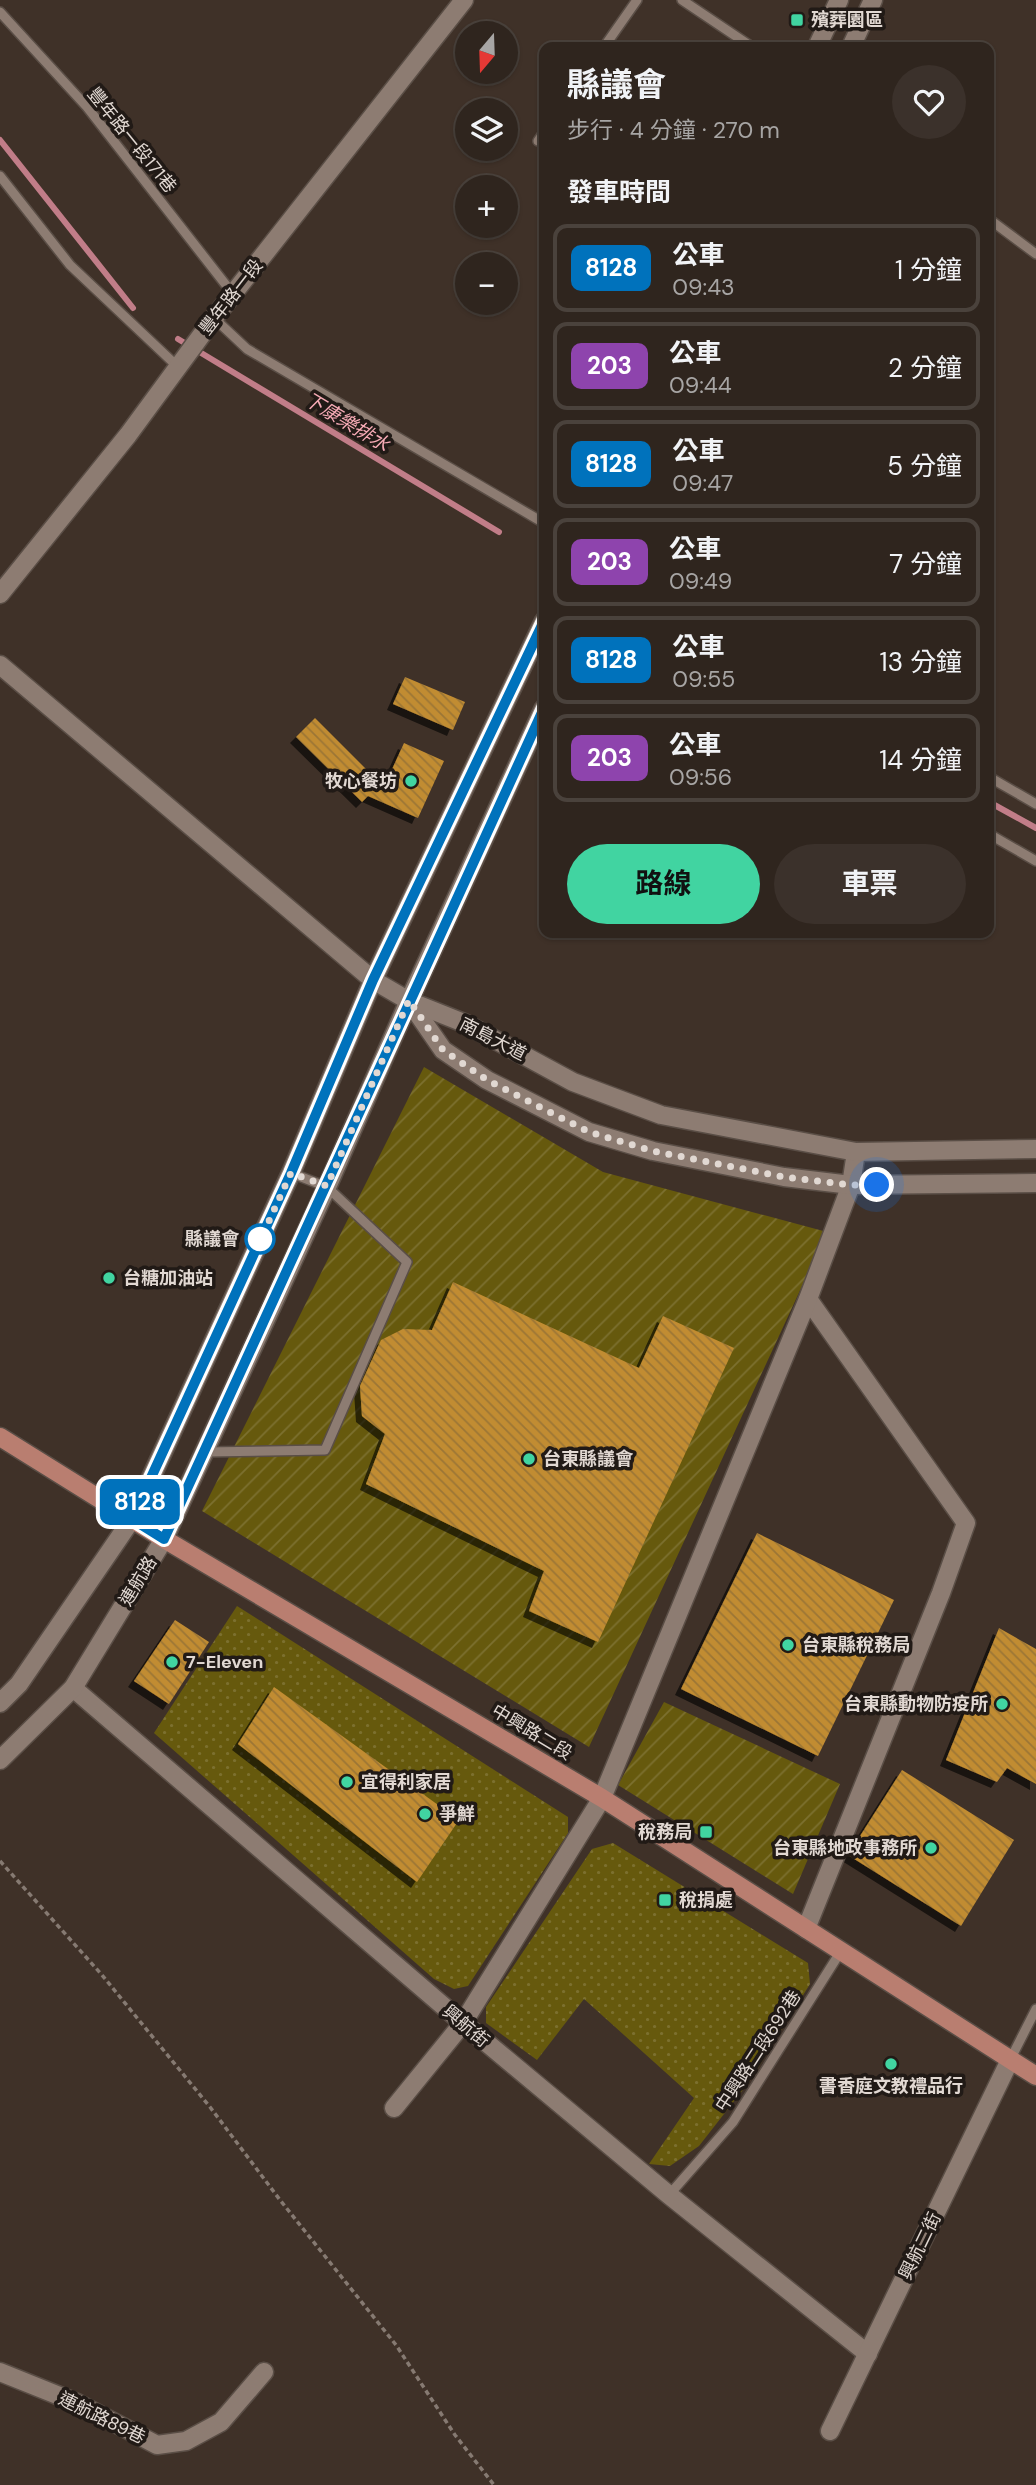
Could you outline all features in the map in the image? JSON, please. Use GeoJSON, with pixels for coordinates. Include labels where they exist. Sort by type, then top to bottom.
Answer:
{"type":"FeatureCollection","features":[{"type":"Feature","properties":{"kind":"main road","name":"中興路二段"},"geometry":{"type":"LineString","coordinates":[[0,1437],[164,1539],[602,1798],[1036,2076]]}},
{"type":"Feature","properties":{"kind":"street","name":"豐年路一段"},"geometry":{"type":"LineString","coordinates":[[0,594],[128,435],[214,317],[464,0]]}},
{"type":"Feature","properties":{"kind":"street"},"geometry":{"type":"LineString","coordinates":[[819,42],[839,0]]}},
{"type":"Feature","properties":{"kind":"street"},"geometry":{"type":"LineString","coordinates":[[853,42],[873,0]]}},
{"type":"Feature","properties":{"kind":"street"},"geometry":{"type":"LineString","coordinates":[[0,1703],[19,1684],[132,1519],[291,1173],[373,980],[539,631]]}},
{"type":"Feature","properties":{"kind":"street"},"geometry":{"type":"LineString","coordinates":[[0,665],[373,980],[409,1000]]}},
{"type":"Feature","properties":{"kind":"street","name":"連航路"},"geometry":{"type":"LineString","coordinates":[[0,1760],[73,1688],[164,1539],[539,719]]}},
{"type":"Feature","properties":{"kind":"street","name":"南島大道"},"geometry":{"type":"LineString","coordinates":[[409,1000],[464,1023],[573,1082],[661,1115],[754,1135],[856,1152],[1036,1149]]}},
{"type":"Feature","properties":{"kind":"street","name":"南島大道"},"geometry":{"type":"LineString","coordinates":[[409,1000],[443,1050],[487,1080],[589,1132],[653,1151],[784,1177],[851,1185],[1036,1183]]}},
{"type":"Feature","properties":{"kind":"street"},"geometry":{"type":"LineString","coordinates":[[394,2108],[463,2023],[602,1798],[808,1299],[851,1185],[856,1152]]}},
{"type":"Feature","properties":{"kind":"street"},"geometry":{"type":"LineString","coordinates":[[806,1929],[941,1593],[966,1523],[808,1299]]}},
{"type":"Feature","properties":{"kind":"street","name":"興航街"},"geometry":{"type":"LineString","coordinates":[[73,1688],[463,2023],[669,2195],[868,2354]]}},
{"type":"Feature","properties":{"kind":"street","name":"興航二街"},"geometry":{"type":"LineString","coordinates":[[830,2431],[1010,2060]]}},
{"type":"Feature","properties":{"kind":"street","name":"連航路89巷"},"geometry":{"type":"LineString","coordinates":[[0,2372],[77,2403],[157,2445],[186,2441],[221,2423],[264,2372]]}},
{"type":"Feature","properties":{"kind":"lane"},"geometry":{"type":"LineString","coordinates":[[608,42],[637,0]]}},
{"type":"Feature","properties":{"kind":"lane"},"geometry":{"type":"LineString","coordinates":[[682,0],[745,42]]}},
{"type":"Feature","properties":{"kind":"lane","name":"豐年路一段171巷"},"geometry":{"type":"LineString","coordinates":[[0,12],[87,107],[233,294]]}},
{"type":"Feature","properties":{"kind":"lane"},"geometry":{"type":"LineString","coordinates":[[0,176],[70,265],[178,367]]}},
{"type":"Feature","properties":{"kind":"lane"},"geometry":{"type":"LineString","coordinates":[[994,223],[1036,254]]}},
{"type":"Feature","properties":{"kind":"lane"},"geometry":{"type":"LineString","coordinates":[[214,317],[247,349],[539,520]]}},
{"type":"Feature","properties":{"kind":"lane"},"geometry":{"type":"LineString","coordinates":[[994,780],[1036,804]]}},
{"type":"Feature","properties":{"kind":"lane"},"geometry":{"type":"LineString","coordinates":[[994,837],[1036,861]]}},
{"type":"Feature","properties":{"kind":"lane"},"geometry":{"type":"LineString","coordinates":[[204,1452],[325,1450],[407,1262],[327,1186],[291,1173]]}},
{"type":"Feature","properties":{"kind":"lane","name":"中興路二段692巷"},"geometry":{"type":"LineString","coordinates":[[669,2195],[733,2122],[841,1951]]}},
{"type":"Feature","properties":{"kind":"lane"},"geometry":{"type":"LineString","coordinates":[[1010,2060],[1036,2009]]}},
{"type":"Feature","properties":{"kind":"path"},"geometry":{"type":"LineString","coordinates":[[0,1861],[102,1975],[211,2107],[280,2200],[396,2345],[455,2435],[494,2485]]}},
{"type":"Feature","properties":{"kind":"shaded area"},"geometry":{"type":"Polygon","coordinates":[[[424,1067],[603,1172],[827,1232],[589,1747],[202,1511],[424,1067]]]}},
{"type":"Feature","properties":{"kind":"shaded area"},"geometry":{"type":"Polygon","coordinates":[[[237,1606],[568,1817],[568,1833],[468,1986],[454,1989],[434,1979],[154,1733],[237,1606]]]}},
{"type":"Feature","properties":{"kind":"shaded area"},"geometry":{"type":"Polygon","coordinates":[[[664,1702],[840,1784],[793,1894],[618,1785],[664,1702]]]}},
{"type":"Feature","properties":{"kind":"shaded area"},"geometry":{"type":"Polygon","coordinates":[[[613,1843],[808,1963],[810,1984],[749,2082],[699,2146],[670,2166],[649,2164],[694,2098],[584,1999],[537,2060],[486,2023],[486,2007],[592,1849],[613,1843]]]}},
{"type":"Feature","properties":{"kind":"building"},"geometry":{"type":"Polygon","coordinates":[[[405,677],[465,702],[453,730],[393,704],[405,677]]]}},
{"type":"Feature","properties":{"kind":"building"},"geometry":{"type":"Polygon","coordinates":[[[315,718],[384,787],[404,743],[444,761],[418,818],[368,796],[362,802],[296,737],[315,718]]]}},
{"type":"Feature","properties":{"kind":"building","name":"台東縣議會"},"geometry":{"type":"Polygon","coordinates":[[[453,1282],[639,1368],[663,1316],[734,1348],[598,1642],[529,1611],[544,1571],[366,1484],[385,1434],[362,1416],[360,1386],[381,1340],[403,1329],[432,1330],[453,1282]]]}},
{"type":"Feature","properties":{"kind":"building","name":"台東縣稅務局"},"geometry":{"type":"Polygon","coordinates":[[[757,1533],[894,1600],[818,1756],[681,1689],[757,1533]]]}},
{"type":"Feature","properties":{"kind":"building","name":"7-Eleven"},"geometry":{"type":"Polygon","coordinates":[[[175,1620],[209,1642],[169,1704],[134,1681],[175,1620]]]}},
{"type":"Feature","properties":{"kind":"building","name":"台東縣動物防疫所"},"geometry":{"type":"Polygon","coordinates":[[[999,1628],[1036,1649],[1036,1784],[1007,1768],[997,1782],[946,1760],[999,1628]]]}},
{"type":"Feature","properties":{"kind":"building","name":"宜得利家居"},"geometry":{"type":"Polygon","coordinates":[[[274,1687],[459,1820],[417,1882],[238,1744],[274,1687]]]}},
{"type":"Feature","properties":{"kind":"building","name":"台東縣地政事務所"},"geometry":{"type":"Polygon","coordinates":[[[902,1770],[1014,1840],[961,1926],[848,1855],[902,1770]]]}},
{"type":"Feature","properties":{"kind":"waterway","name":"下康樂排水"},"geometry":{"type":"LineString","coordinates":[[0,140],[133,308]]}},
{"type":"Feature","properties":{"kind":"waterway","name":"下康樂排水"},"geometry":{"type":"LineString","coordinates":[[178,339],[499,532]]}},
{"type":"Feature","properties":{"kind":"waterway","name":"下康樂排水"},"geometry":{"type":"LineString","coordinates":[[994,805],[1036,828]]}},
{"type":"Feature","properties":{"kind":"bus line","name":"8128"},"geometry":{"type":"LineString","coordinates":[[539,631],[373,980],[291,1173],[132,1519],[164,1539],[539,719]]}},
{"type":"Feature","properties":{"kind":"place","name":"殯葬園區"},"geometry":{"type":"Point","coordinates":[797,20]}},
{"type":"Feature","properties":{"kind":"place","name":"牧心餐坊"},"geometry":{"type":"Point","coordinates":[411,781]}},
{"type":"Feature","properties":{"kind":"place","name":"縣議會"},"geometry":{"type":"Point","coordinates":[260,1239]}},
{"type":"Feature","properties":{"kind":"place","name":"台糖加油站"},"geometry":{"type":"Point","coordinates":[109,1278]}},
{"type":"Feature","properties":{"kind":"place","name":"台東縣議會"},"geometry":{"type":"Point","coordinates":[529,1459]}},
{"type":"Feature","properties":{"kind":"place","name":"台東縣稅務局"},"geometry":{"type":"Point","coordinates":[788,1645]}},
{"type":"Feature","properties":{"kind":"place","name":"7-Eleven"},"geometry":{"type":"Point","coordinates":[172,1662]}},
{"type":"Feature","properties":{"kind":"place","name":"台東縣動物防疫所"},"geometry":{"type":"Point","coordinates":[1002,1704]}},
{"type":"Feature","properties":{"kind":"place","name":"宜得利家居"},"geometry":{"type":"Point","coordinates":[347,1782]}},
{"type":"Feature","properties":{"kind":"place","name":"爭鮮"},"geometry":{"type":"Point","coordinates":[425,1814]}},
{"type":"Feature","properties":{"kind":"place","name":"稅務局"},"geometry":{"type":"Point","coordinates":[706,1832]}},
{"type":"Feature","properties":{"kind":"place","name":"台東縣地政事務所"},"geometry":{"type":"Point","coordinates":[931,1848]}},
{"type":"Feature","properties":{"kind":"place","name":"稅捐處"},"geometry":{"type":"Point","coordinates":[665,1900]}},
{"type":"Feature","properties":{"kind":"place","name":"書香庭文教禮品行"},"geometry":{"type":"Point","coordinates":[891,2064]}},
{"type":"Feature","properties":{"kind":"route"},"geometry":{"type":"LineString","coordinates":[[260,1239],[257,1247],[291,1173],[327,1186],[409,1000],[443,1050],[487,1080],[589,1132],[653,1151],[784,1177],[851,1185],[877,1185]]}}]}
